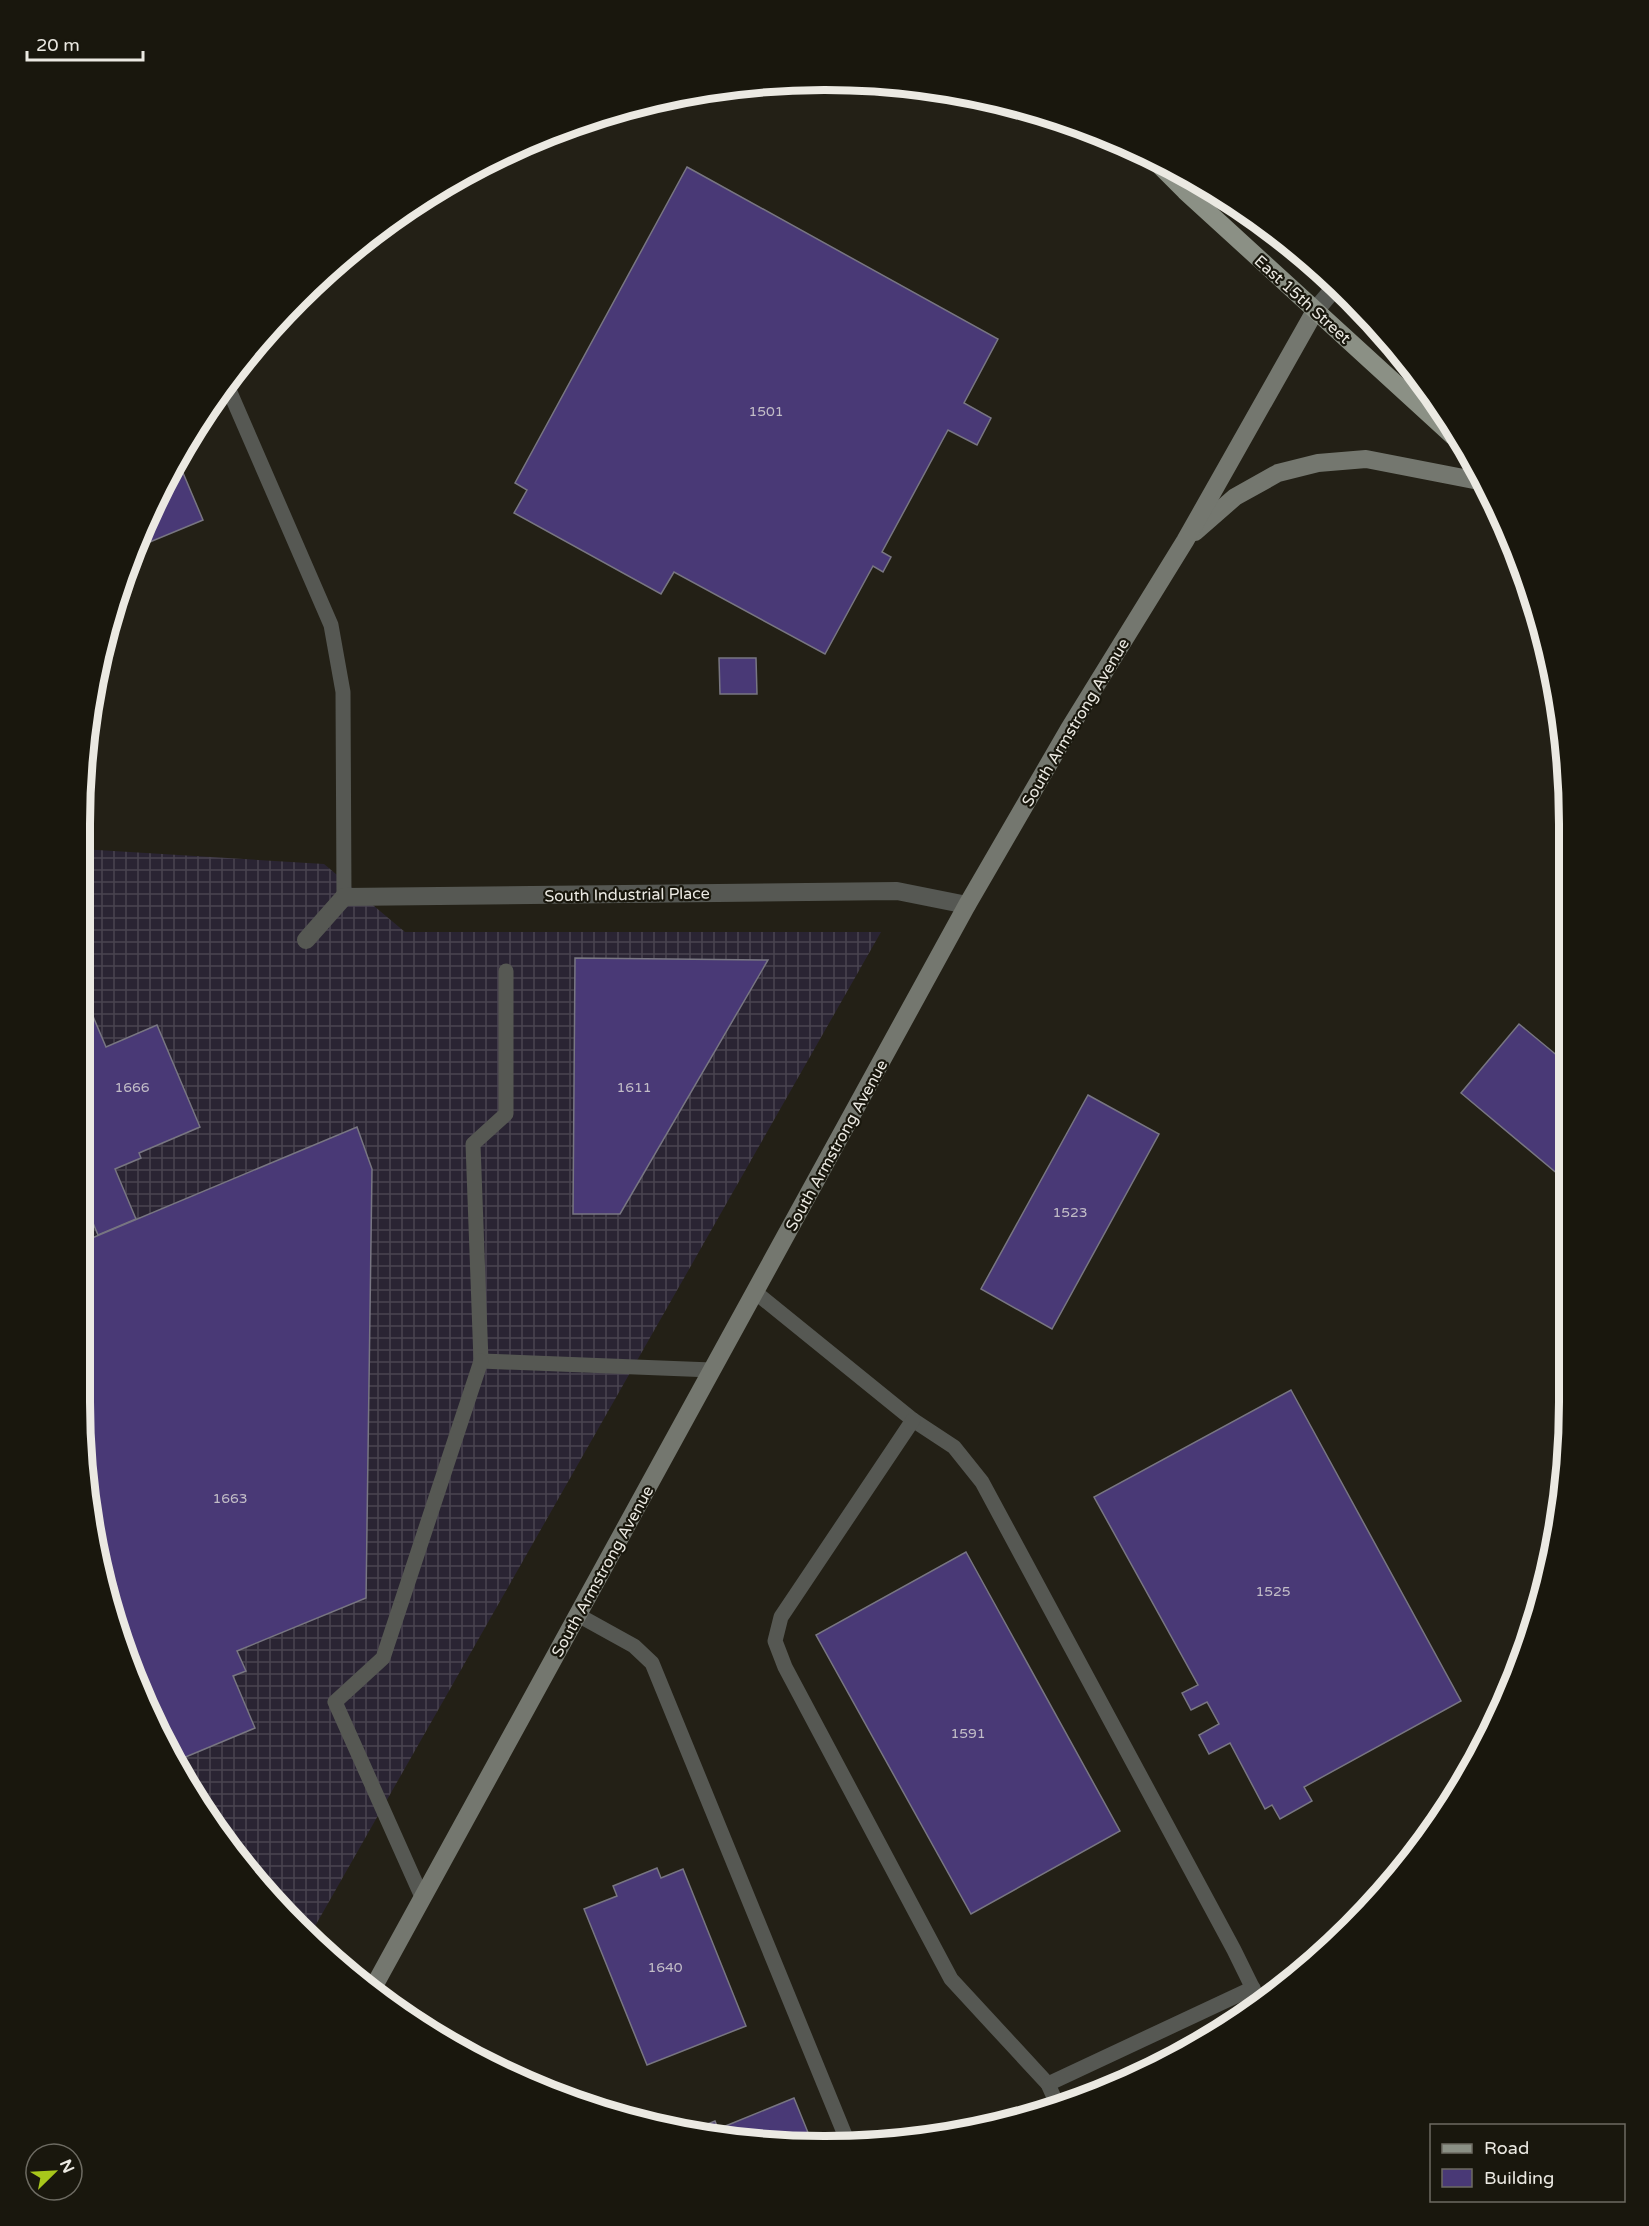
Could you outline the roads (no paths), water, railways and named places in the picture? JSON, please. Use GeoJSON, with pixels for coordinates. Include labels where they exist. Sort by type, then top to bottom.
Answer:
{"type":"FeatureCollection","features":[{"type":"Feature","properties":{"kind":"main road","name":"East 15th Street"},"geometry":{"type":"LineString","coordinates":[[1195,190],[1315,311],[1441,425]]}},
{"type":"Feature","properties":{"kind":"street"},"geometry":{"type":"LineString","coordinates":[[1315,311],[1331,292]]}},
{"type":"Feature","properties":{"kind":"street","name":"South Armstrong Avenue"},"geometry":{"type":"LineString","coordinates":[[376,1983],[967,905],[1069,729],[1185,541],[1315,311]]}},
{"type":"Feature","properties":{"kind":"street"},"geometry":{"type":"LineString","coordinates":[[1185,541],[1235,497],[1278,473],[1318,463],[1366,459],[1473,480]]}},
{"type":"Feature","properties":{"kind":"street","name":"South Industrial Place"},"geometry":{"type":"LineString","coordinates":[[344,897],[897,891],[967,905]]}},
{"type":"Feature","properties":{"kind":"street"},"geometry":{"type":"LineString","coordinates":[[306,940],[344,897]]}},
{"type":"Feature","properties":{"kind":"lane"},"geometry":{"type":"LineString","coordinates":[[230,393],[331,625],[343,692],[344,897]]}},
{"type":"Feature","properties":{"kind":"lane"},"geometry":{"type":"LineString","coordinates":[[422,1897],[335,1702],[383,1658],[481,1361],[473,1144],[506,1114],[506,971]]}},
{"type":"Feature","properties":{"kind":"lane"},"geometry":{"type":"LineString","coordinates":[[755,1292],[913,1420],[954,1447],[982,1482],[1256,1995]]}},
{"type":"Feature","properties":{"kind":"lane"},"geometry":{"type":"LineString","coordinates":[[481,1361],[712,1370]]}},
{"type":"Feature","properties":{"kind":"lane"},"geometry":{"type":"LineString","coordinates":[[913,1420],[781,1617],[775,1641],[785,1667],[951,1979],[1048,2084],[1055,2099]]}},
{"type":"Feature","properties":{"kind":"lane"},"geometry":{"type":"LineString","coordinates":[[578,1615],[634,1646],[652,1663],[846,2135]]}},
{"type":"Feature","properties":{"kind":"lane"},"geometry":{"type":"LineString","coordinates":[[1048,2084],[1253,1988]]}}]}
